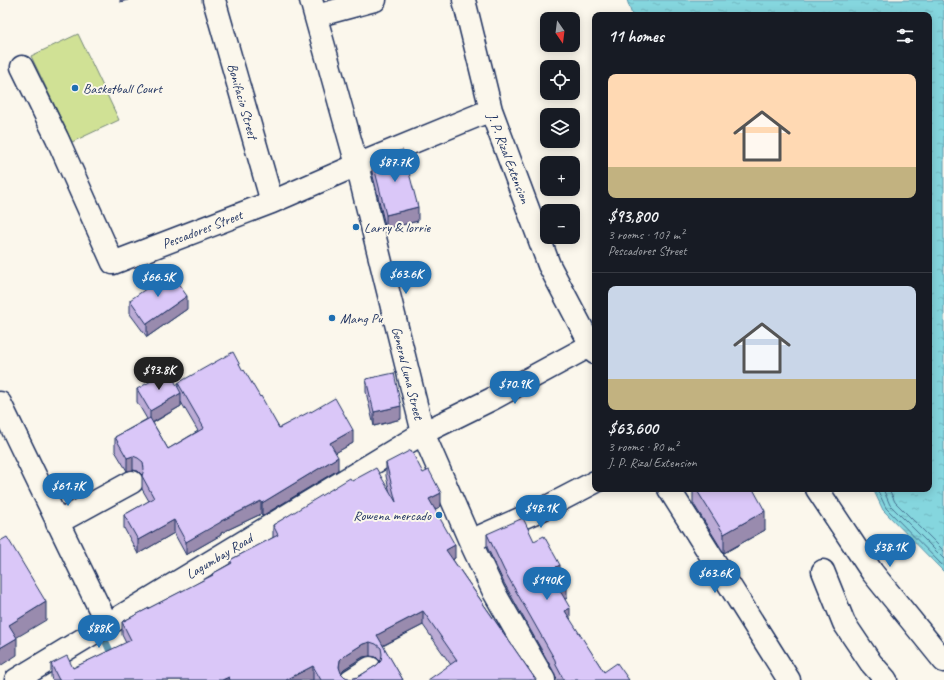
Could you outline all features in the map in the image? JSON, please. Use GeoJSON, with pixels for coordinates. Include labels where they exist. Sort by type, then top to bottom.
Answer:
{"type":"FeatureCollection","features":[{"type":"Feature","properties":{"kind":"street","name":"Bonifacio Street"},"geometry":{"type":"LineString","coordinates":[[214,0],[272,202]]}},
{"type":"Feature","properties":{"kind":"street"},"geometry":{"type":"LineString","coordinates":[[313,8],[375,0]]}},
{"type":"Feature","properties":{"kind":"street","name":"J. P. Rizal Extension"},"geometry":{"type":"LineString","coordinates":[[464,0],[491,110],[550,265],[592,343]]}},
{"type":"Feature","properties":{"kind":"street","name":"General Luna Street"},"geometry":{"type":"LineString","coordinates":[[313,8],[357,165],[423,433],[494,592],[544,680]]}},
{"type":"Feature","properties":{"kind":"street","name":"Pescadores Street"},"geometry":{"type":"LineString","coordinates":[[22,67],[58,138],[113,263],[272,202],[491,110]]}},
{"type":"Feature","properties":{"kind":"street","name":"Lagumbay Road"},"geometry":{"type":"LineString","coordinates":[[16,680],[423,433],[592,348]]}},
{"type":"Feature","properties":{"kind":"street"},"geometry":{"type":"LineString","coordinates":[[0,403],[106,625]]}},
{"type":"Feature","properties":{"kind":"street"},"geometry":{"type":"LineString","coordinates":[[57,523],[132,482]]}},
{"type":"Feature","properties":{"kind":"street"},"geometry":{"type":"LineString","coordinates":[[470,541],[547,507],[592,484]]}},
{"type":"Feature","properties":{"kind":"street"},"geometry":{"type":"LineString","coordinates":[[671,492],[789,680]]}},
{"type":"Feature","properties":{"kind":"street"},"geometry":{"type":"LineString","coordinates":[[819,492],[872,572],[944,661]]}},
{"type":"Feature","properties":{"kind":"street"},"geometry":{"type":"LineString","coordinates":[[823,571],[844,623],[886,680]]}},
{"type":"Feature","properties":{"kind":"street"},"geometry":{"type":"LineString","coordinates":[[351,680],[370,668]]}},
{"type":"Feature","properties":{"kind":"green space","name":"Basketball Court"},"geometry":{"type":"Polygon","coordinates":[[[78,34],[119,120],[72,142],[31,56],[78,34]]]}},
{"type":"Feature","properties":{"kind":"water"},"geometry":{"type":"Polygon","coordinates":[[[627,0],[942,0],[944,6],[944,572],[883,510],[874,492],[932,492],[932,12],[631,12],[627,0]]]}},
{"type":"Feature","properties":{"kind":"building"},"geometry":{"type":"Polygon","coordinates":[[[403,150],[418,207],[386,215],[372,159],[403,150]]]}},
{"type":"Feature","properties":{"kind":"building"},"geometry":{"type":"Polygon","coordinates":[[[170,272],[187,296],[147,324],[130,300],[170,272]]]}},
{"type":"Feature","properties":{"kind":"building"},"geometry":{"type":"Polygon","coordinates":[[[233,352],[243,371],[244,370],[260,397],[261,396],[279,428],[335,398],[353,430],[330,443],[338,457],[262,503],[261,501],[221,521],[186,542],[174,520],[138,540],[124,515],[154,498],[142,476],[144,469],[143,462],[133,456],[127,458],[115,437],[150,418],[168,449],[204,428],[178,383],[233,352]]]}},
{"type":"Feature","properties":{"kind":"building"},"geometry":{"type":"Polygon","coordinates":[[[169,371],[181,393],[150,411],[137,389],[169,371]]]}},
{"type":"Feature","properties":{"kind":"building"},"geometry":{"type":"Polygon","coordinates":[[[394,373],[401,406],[374,412],[366,379],[394,373]]]}},
{"type":"Feature","properties":{"kind":"building"},"geometry":{"type":"Polygon","coordinates":[[[411,450],[423,473],[429,470],[441,493],[429,499],[455,545],[446,550],[536,680],[428,680],[457,660],[423,611],[377,635],[403,680],[321,680],[313,666],[286,680],[230,680],[229,677],[222,680],[59,680],[51,664],[67,656],[73,668],[131,640],[122,622],[213,575],[212,574],[232,563],[230,560],[278,535],[273,525],[350,478],[352,481],[376,468],[396,502],[386,463],[411,450]],[[370,642],[363,644],[344,656],[340,660],[339,667],[341,673],[345,677],[351,679],[358,677],[377,665],[381,661],[382,654],[381,648],[370,642]]]}},
{"type":"Feature","properties":{"kind":"building"},"geometry":{"type":"Polygon","coordinates":[[[698,492],[755,492],[765,511],[724,534],[698,492]]]}},
{"type":"Feature","properties":{"kind":"building"},"geometry":{"type":"Polygon","coordinates":[[[523,518],[534,541],[544,536],[560,565],[556,567],[567,584],[559,589],[570,608],[565,611],[604,672],[617,663],[629,680],[564,680],[555,660],[504,570],[487,534],[523,518]]]}},
{"type":"Feature","properties":{"kind":"building"},"geometry":{"type":"Polygon","coordinates":[[[7,537],[46,602],[9,625],[17,638],[0,648],[0,541],[7,537]]]}},
{"type":"Feature","properties":{"kind":"waterway"},"geometry":{"type":"LineString","coordinates":[[101,631],[113,658]]}},
{"type":"Feature","properties":{"kind":"place","name":"Basketball Court"},"geometry":{"type":"Point","coordinates":[75,88]}},
{"type":"Feature","properties":{"kind":"place","name":"Larry & lorrie"},"geometry":{"type":"Point","coordinates":[356,227]}},
{"type":"Feature","properties":{"kind":"place","name":"Mang Pu"},"geometry":{"type":"Point","coordinates":[332,318]}},
{"type":"Feature","properties":{"kind":"place","name":"Rowena mercado"},"geometry":{"type":"Point","coordinates":[439,515]}}]}
